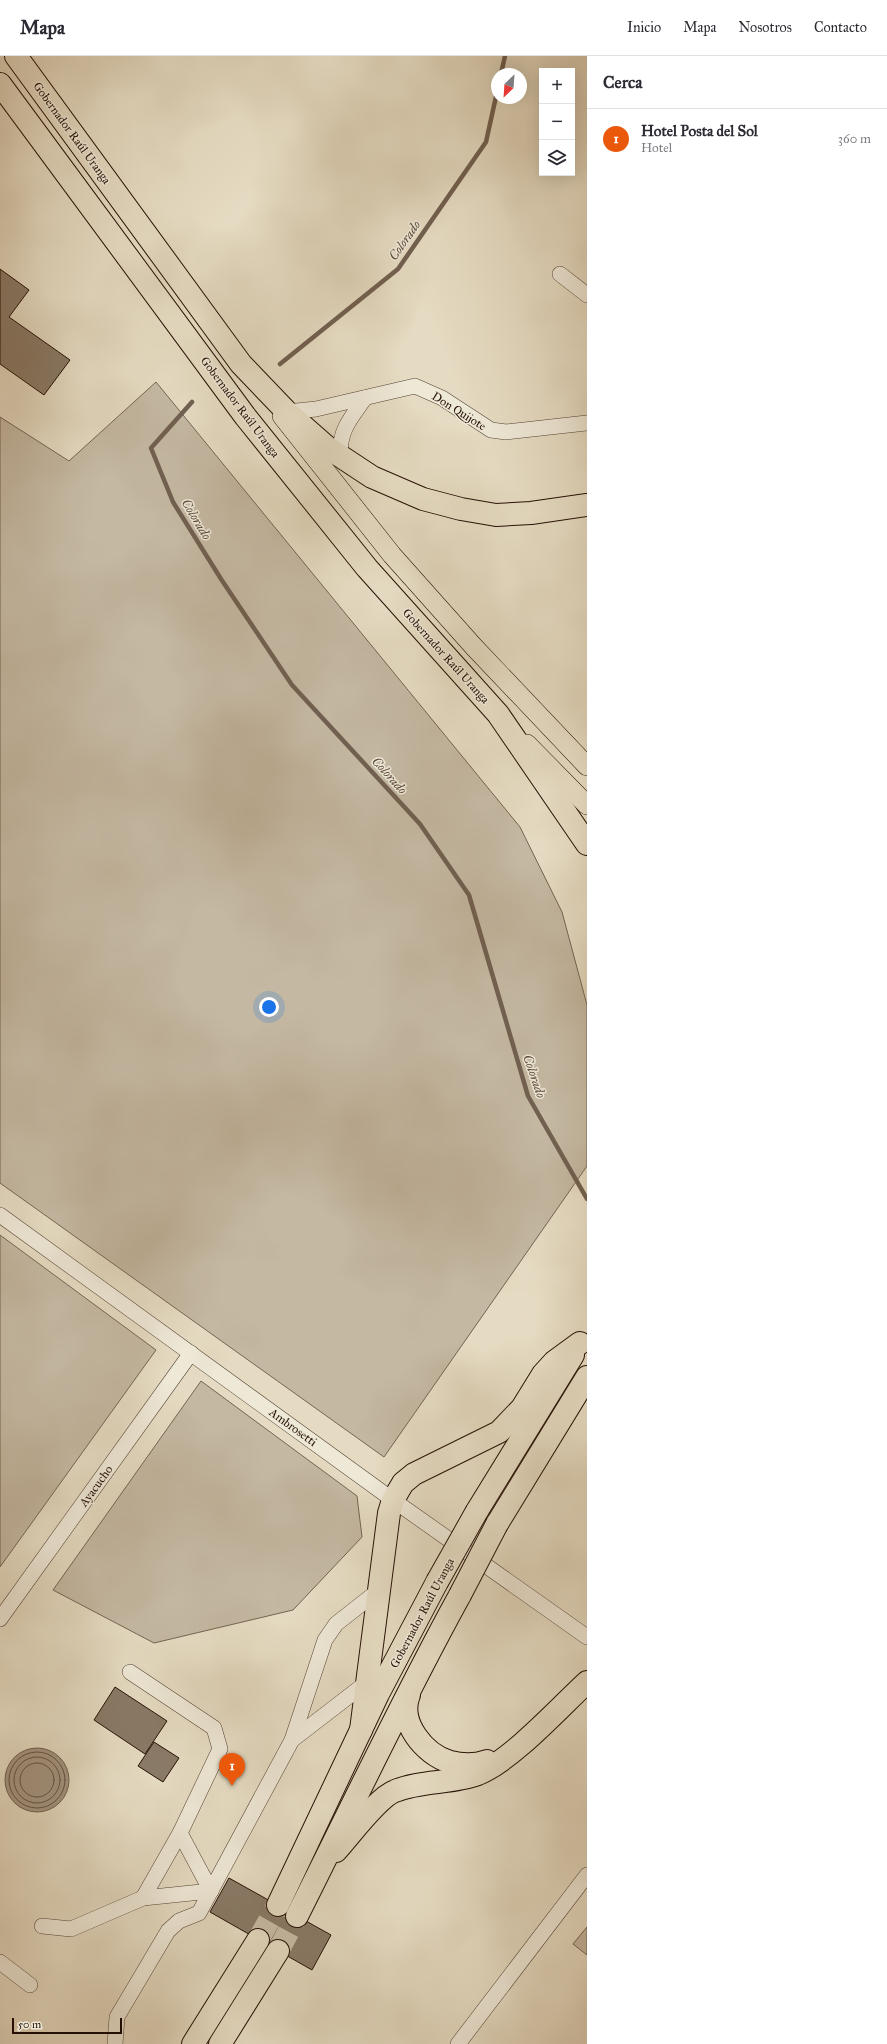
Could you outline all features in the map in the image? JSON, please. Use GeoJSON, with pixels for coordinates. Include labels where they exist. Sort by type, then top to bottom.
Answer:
{"type":"FeatureCollection","features":[{"type":"Feature","properties":{"kind":"highway","name":"Gobernador Raúl Uranga"},"geometry":{"type":"LineString","coordinates":[[16,56],[241,364],[287,412],[328,448],[340,454],[372,477],[423,499],[461,509],[496,514],[531,513],[587,505]]}},
{"type":"Feature","properties":{"kind":"highway","name":"Gobernador Raúl Uranga"},"geometry":{"type":"LineString","coordinates":[[0,84],[245,416],[367,568],[498,714],[587,844]]}},
{"type":"Feature","properties":{"kind":"highway","name":"Gobernador Raúl Uranga"},"geometry":{"type":"LineString","coordinates":[[278,1906],[361,1730],[395,1662],[438,1582],[477,1511],[584,1337]]}},
{"type":"Feature","properties":{"kind":"highway"},"geometry":{"type":"LineString","coordinates":[[361,1730],[378,1591],[393,1500],[403,1483],[414,1474],[499,1432],[522,1408],[543,1374],[554,1362],[584,1337]]}},
{"type":"Feature","properties":{"kind":"highway","name":"Gobernador Raúl Uranga"},"geometry":{"type":"LineString","coordinates":[[297,1916],[354,1797],[420,1667],[497,1524],[587,1377]]}},
{"type":"Feature","properties":{"kind":"highway"},"geometry":{"type":"LineString","coordinates":[[420,1667],[406,1703],[407,1716],[411,1728],[420,1742],[434,1754],[450,1762],[467,1764],[484,1762],[509,1754]]}},
{"type":"Feature","properties":{"kind":"highway"},"geometry":{"type":"LineString","coordinates":[[322,1866],[381,1800],[394,1791],[478,1774],[509,1754],[587,1682]]}},
{"type":"Feature","properties":{"kind":"highway"},"geometry":{"type":"LineString","coordinates":[[193,2044],[258,1940]]}},
{"type":"Feature","properties":{"kind":"highway"},"geometry":{"type":"LineString","coordinates":[[220,2044],[278,1951]]}},
{"type":"Feature","properties":{"kind":"main road","name":"Gobernador Raúl Uranga"},"geometry":{"type":"LineString","coordinates":[[241,364],[392,555],[474,647],[587,766]]}},
{"type":"Feature","properties":{"kind":"main road","name":"Gobernador Raúl Uranga"},"geometry":{"type":"LineString","coordinates":[[498,714],[587,805]]}},
{"type":"Feature","properties":{"kind":"street"},"geometry":{"type":"LineString","coordinates":[[560,274],[587,295]]}},
{"type":"Feature","properties":{"kind":"street","name":"Don Quijote"},"geometry":{"type":"LineString","coordinates":[[287,412],[316,409],[415,386],[442,398],[491,430],[506,432],[587,423]]}},
{"type":"Feature","properties":{"kind":"street"},"geometry":{"type":"LineString","coordinates":[[340,454],[340,439],[349,420],[365,398]]}},
{"type":"Feature","properties":{"kind":"street","name":"Ambrosetti"},"geometry":{"type":"LineString","coordinates":[[0,1215],[393,1500],[587,1637]]}},
{"type":"Feature","properties":{"kind":"street","name":"Ayacucho"},"geometry":{"type":"LineString","coordinates":[[0,1618],[191,1353]]}},
{"type":"Feature","properties":{"kind":"street"},"geometry":{"type":"LineString","coordinates":[[115,2044],[117,2017],[168,1931],[179,1921],[199,1913],[292,1740],[325,1640],[336,1624],[378,1591]]}},
{"type":"Feature","properties":{"kind":"street"},"geometry":{"type":"LineString","coordinates":[[292,1740],[395,1662]]}},
{"type":"Feature","properties":{"kind":"street"},"geometry":{"type":"LineString","coordinates":[[130,1672],[214,1728],[220,1749],[180,1833],[143,1898]]}},
{"type":"Feature","properties":{"kind":"street"},"geometry":{"type":"LineString","coordinates":[[180,1833],[211,1891]]}},
{"type":"Feature","properties":{"kind":"street"},"geometry":{"type":"LineString","coordinates":[[458,2044],[587,1876]]}},
{"type":"Feature","properties":{"kind":"street"},"geometry":{"type":"LineString","coordinates":[[42,1926],[72,1929],[143,1898],[211,1891]]}},
{"type":"Feature","properties":{"kind":"street"},"geometry":{"type":"LineString","coordinates":[[0,1962],[30,1985]]}},
{"type":"Feature","properties":{"kind":"shaded area"},"geometry":{"type":"Polygon","coordinates":[[[156,382],[520,827],[562,912],[587,1005],[587,1166],[384,1457],[0,1183],[0,417],[69,461],[156,382]]]}},
{"type":"Feature","properties":{"kind":"shaded area"},"geometry":{"type":"Polygon","coordinates":[[[0,1235],[156,1350],[0,1567],[0,1235]]]}},
{"type":"Feature","properties":{"kind":"shaded area"},"geometry":{"type":"Polygon","coordinates":[[[201,1381],[357,1496],[362,1537],[293,1610],[154,1643],[53,1590],[201,1381]]]}},
{"type":"Feature","properties":{"kind":"shaded area"},"geometry":{"type":"Polygon","coordinates":[[[587,1927],[587,1955],[573,1944],[587,1927]]]}},
{"type":"Feature","properties":{"kind":"water"},"geometry":{"type":"Polygon","coordinates":[[[31,1748],[43,1748],[60,1757],[67,1768],[69,1780],[67,1792],[60,1803],[43,1812],[31,1812],[19,1807],[10,1798],[5,1786],[5,1774],[10,1762],[19,1753],[31,1748]]]}},
{"type":"Feature","properties":{"kind":"building"},"geometry":{"type":"Polygon","coordinates":[[[0,269],[29,290],[9,317],[70,360],[44,395],[0,364],[0,269]]]}},
{"type":"Feature","properties":{"kind":"building"},"geometry":{"type":"Polygon","coordinates":[[[115,1687],[167,1721],[145,1754],[94,1720],[115,1687]]]}},
{"type":"Feature","properties":{"kind":"building"},"geometry":{"type":"Polygon","coordinates":[[[154,1742],[179,1758],[163,1782],[138,1766],[154,1742]]]}},
{"type":"Feature","properties":{"kind":"building"},"geometry":{"type":"Polygon","coordinates":[[[229,1878],[331,1935],[312,1970],[210,1912],[229,1878]]]}},
{"type":"Feature","properties":{"kind":"waterway","name":"Colorado"},"geometry":{"type":"LineString","coordinates":[[502,68],[505,56]]}},
{"type":"Feature","properties":{"kind":"waterway","name":"Colorado"},"geometry":{"type":"LineString","coordinates":[[280,364],[398,269],[486,142],[494,104]]}},
{"type":"Feature","properties":{"kind":"waterway","name":"Colorado"},"geometry":{"type":"LineString","coordinates":[[192,402],[151,448],[173,502],[221,579],[292,685],[420,824],[469,895],[528,1096],[587,1199]]}},
{"type":"Feature","properties":{"kind":"tunnel"},"geometry":{"type":"LineString","coordinates":[[258,1940],[278,1905]]}},
{"type":"Feature","properties":{"kind":"tunnel"},"geometry":{"type":"LineString","coordinates":[[278,1951],[297,1916]]}},
{"type":"Feature","properties":{"kind":"place","name":"Hotel Posta del Sol"},"geometry":{"type":"Point","coordinates":[232,1786]}}]}
